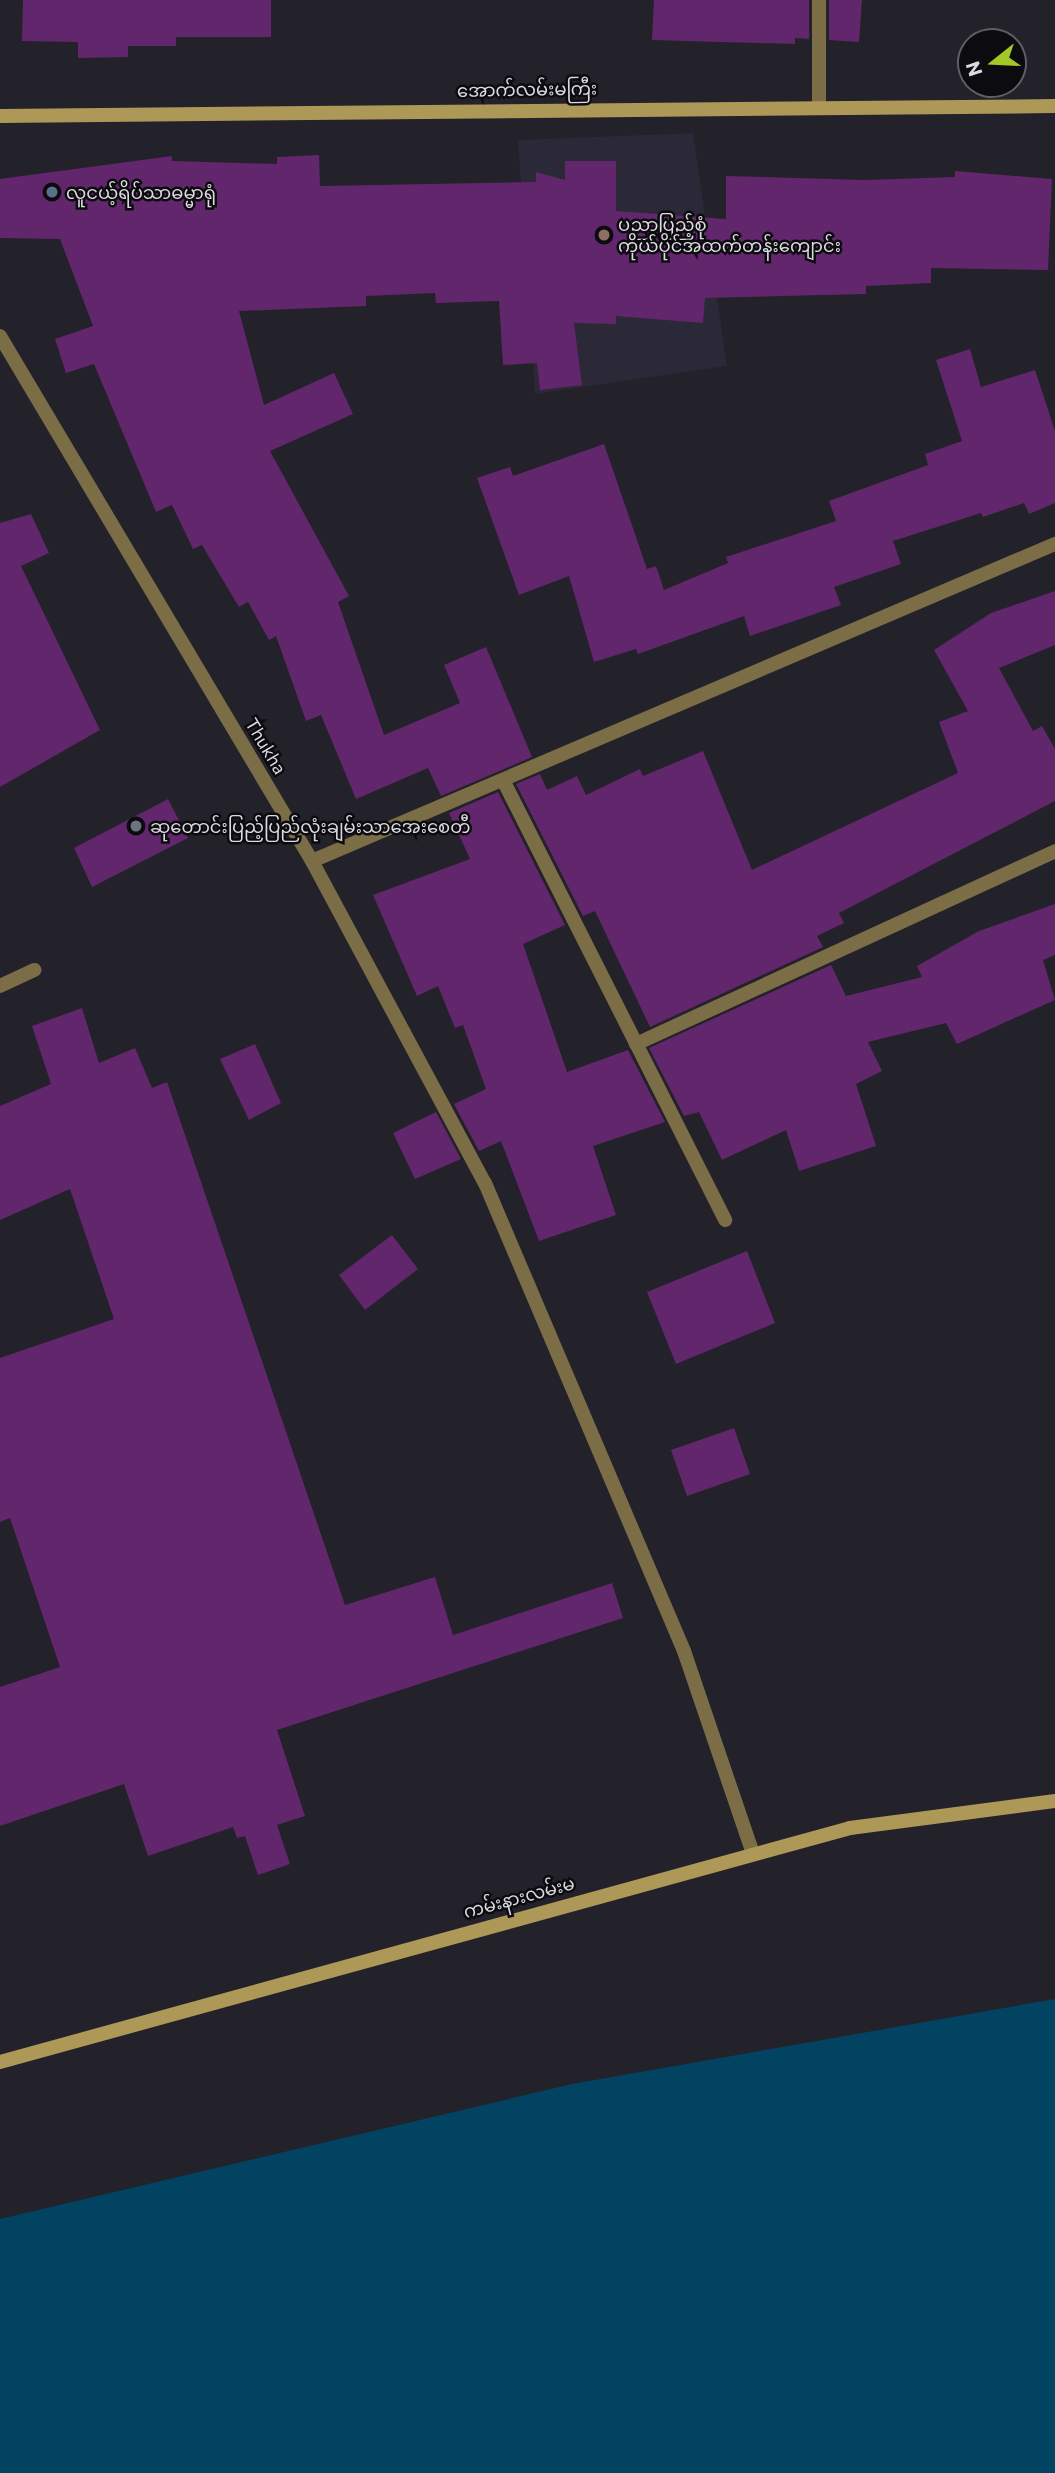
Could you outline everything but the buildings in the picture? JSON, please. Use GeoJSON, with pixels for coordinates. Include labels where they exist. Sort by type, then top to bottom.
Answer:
{"type":"FeatureCollection","features":[{"type":"Feature","properties":{"kind":"main road","name":"အောက်လမ်းမကြီး"},"geometry":{"type":"LineString","coordinates":[[0,116],[819,104],[1055,106]]}},
{"type":"Feature","properties":{"kind":"main road","name":"ကမ်းနားလမ်းမ"},"geometry":{"type":"LineString","coordinates":[[0,2062],[850,1828],[1055,1801]]}},
{"type":"Feature","properties":{"kind":"street"},"geometry":{"type":"LineString","coordinates":[[819,0],[819,104]]}},
{"type":"Feature","properties":{"kind":"street","name":"Thukha"},"geometry":{"type":"LineString","coordinates":[[0,336],[312,861],[485,1183],[684,1651],[753,1854]]}},
{"type":"Feature","properties":{"kind":"street"},"geometry":{"type":"LineString","coordinates":[[312,861],[1055,544]]}},
{"type":"Feature","properties":{"kind":"street"},"geometry":{"type":"LineString","coordinates":[[503,780],[725,1220]]}},
{"type":"Feature","properties":{"kind":"street"},"geometry":{"type":"LineString","coordinates":[[636,1044],[1055,851]]}},
{"type":"Feature","properties":{"kind":"street"},"geometry":{"type":"LineString","coordinates":[[0,986],[34,970]]}},
{"type":"Feature","properties":{"kind":"shaded area"},"geometry":{"type":"Polygon","coordinates":[[[693,133],[727,366],[535,394],[518,140],[693,133]]]}},
{"type":"Feature","properties":{"kind":"water"},"geometry":{"type":"Polygon","coordinates":[[[1055,1999],[1055,2473],[0,2473],[0,2219],[572,2084],[1055,1999]]]}},
{"type":"Feature","properties":{"kind":"place","name":"လူငယ့်ရိပ်သာဓမ္မာရုံ"},"geometry":{"type":"Point","coordinates":[52,192]}},
{"type":"Feature","properties":{"kind":"place","name":"ပညာပြည့်စုံ ကိုယ်ပိုင်အထက်တန်းကျောင်း"},"geometry":{"type":"Point","coordinates":[604,235]}},
{"type":"Feature","properties":{"kind":"place","name":"ဆုတောင်းပြည့်ပြည်လုံးချမ်းသာအေးစေတီ"},"geometry":{"type":"Point","coordinates":[136,826]}}]}
